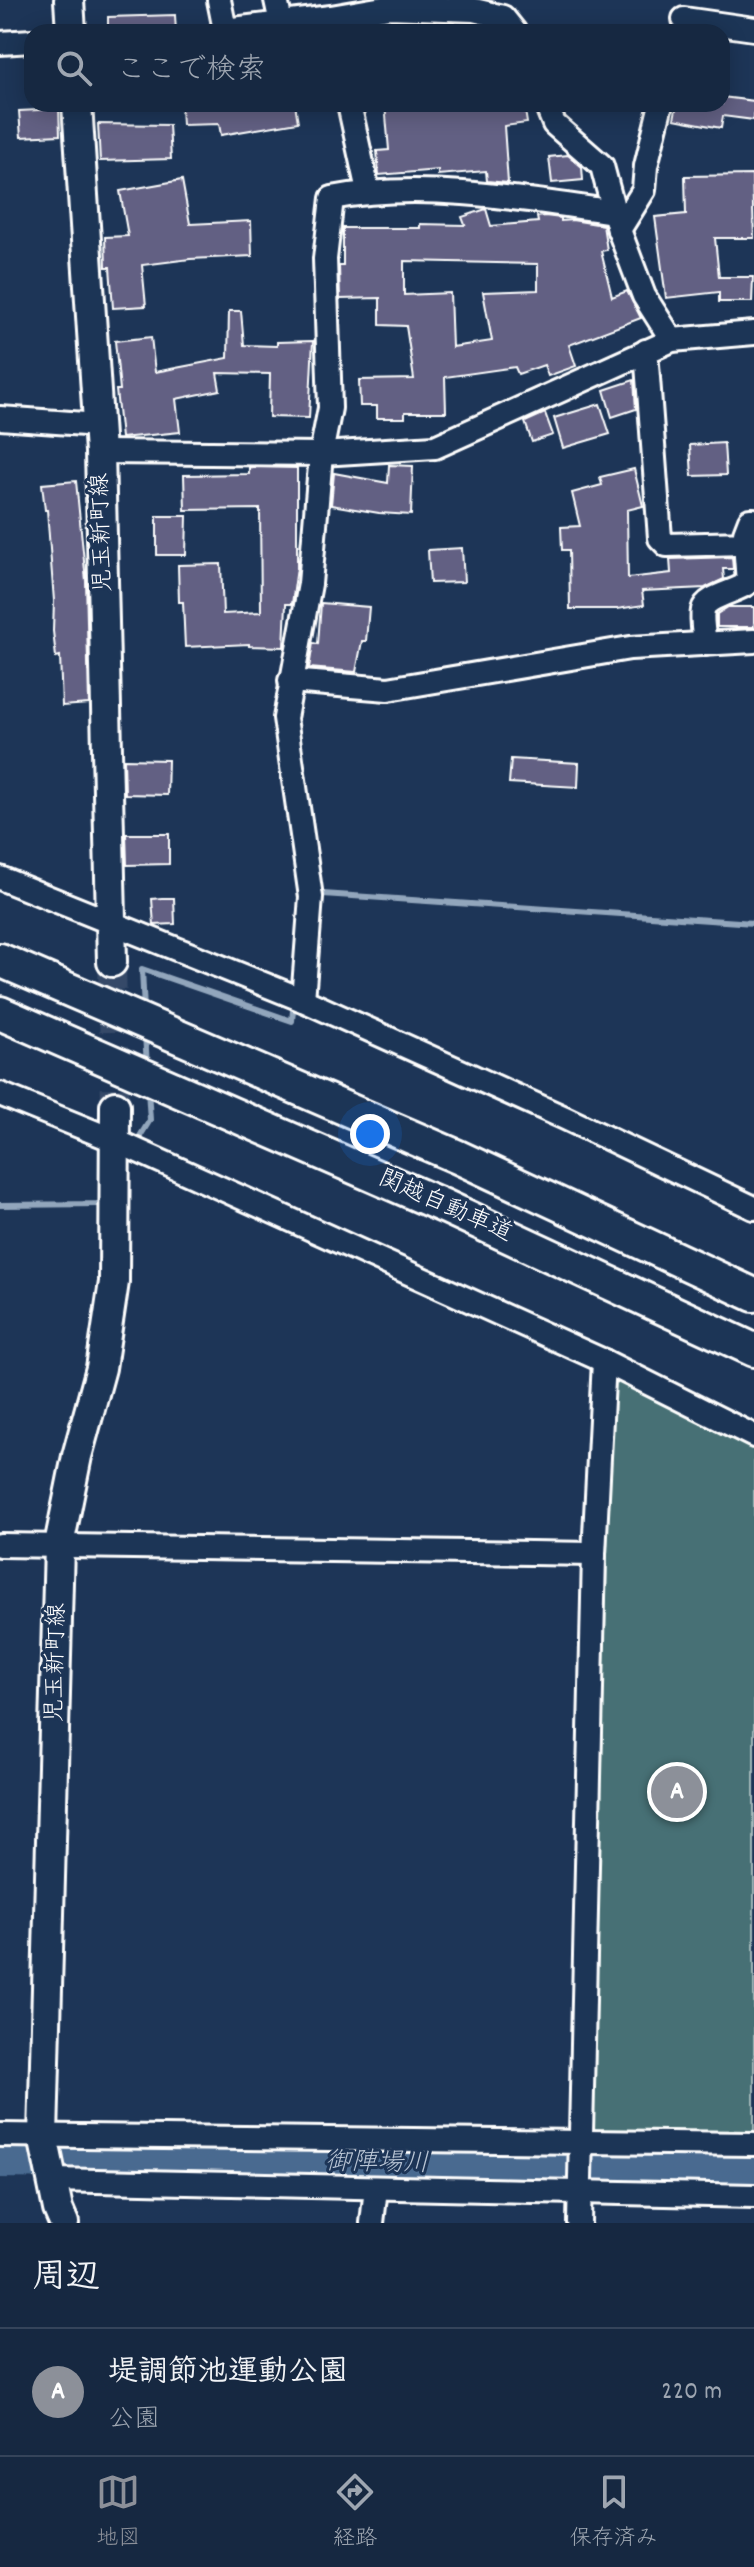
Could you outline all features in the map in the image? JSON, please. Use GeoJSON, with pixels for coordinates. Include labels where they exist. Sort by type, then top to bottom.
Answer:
{"type":"FeatureCollection","features":[{"type":"Feature","properties":{"kind":"highway","name":"関越自動車道"},"geometry":{"type":"LineString","coordinates":[[0,960],[458,1157],[754,1295]]}},
{"type":"Feature","properties":{"kind":"highway","name":"関越自動車道"},"geometry":{"type":"LineString","coordinates":[[0,1013],[433,1201],[754,1350]]}},
{"type":"Feature","properties":{"kind":"main road"},"geometry":{"type":"LineString","coordinates":[[69,0],[70,24]]}},
{"type":"Feature","properties":{"kind":"main road","name":"児玉新町線"},"geometry":{"type":"LineString","coordinates":[[78,112],[100,439],[112,962]]}},
{"type":"Feature","properties":{"kind":"main road","name":"児玉新町線"},"geometry":{"type":"LineString","coordinates":[[64,2223],[43,2136],[59,1545],[77,1456],[101,1368],[114,1282],[115,1106]]}},
{"type":"Feature","properties":{"kind":"street"},"geometry":{"type":"LineString","coordinates":[[219,0],[224,24]]}},
{"type":"Feature","properties":{"kind":"street"},"geometry":{"type":"LineString","coordinates":[[276,0],[281,23]]}},
{"type":"Feature","properties":{"kind":"street"},"geometry":{"type":"LineString","coordinates":[[335,24],[388,4],[474,10],[503,17],[509,24]]}},
{"type":"Feature","properties":{"kind":"street"},"geometry":{"type":"LineString","coordinates":[[683,17],[724,24]]}},
{"type":"Feature","properties":{"kind":"street"},"geometry":{"type":"LineString","coordinates":[[273,24],[306,24]]}},
{"type":"Feature","properties":{"kind":"street"},"geometry":{"type":"LineString","coordinates":[[730,25],[754,29]]}},
{"type":"Feature","properties":{"kind":"street"},"geometry":{"type":"LineString","coordinates":[[0,43],[24,42]]}},
{"type":"Feature","properties":{"kind":"street"},"geometry":{"type":"LineString","coordinates":[[351,112],[368,191]]}},
{"type":"Feature","properties":{"kind":"street"},"geometry":{"type":"LineString","coordinates":[[549,112],[554,124],[602,166],[617,221],[644,296],[672,340]]}},
{"type":"Feature","properties":{"kind":"street"},"geometry":{"type":"LineString","coordinates":[[617,221],[644,190],[646,166],[659,112]]}},
{"type":"Feature","properties":{"kind":"street"},"geometry":{"type":"LineString","coordinates":[[303,1000],[311,897],[285,718],[310,584],[321,454],[330,408],[325,259],[332,198],[368,191],[505,196],[617,221]]}},
{"type":"Feature","properties":{"kind":"street"},"geometry":{"type":"LineString","coordinates":[[0,418],[100,439],[321,454],[435,447],[672,340],[754,333]]}},
{"type":"Feature","properties":{"kind":"street"},"geometry":{"type":"LineString","coordinates":[[646,351],[660,538],[667,545],[745,543]]}},
{"type":"Feature","properties":{"kind":"street"},"geometry":{"type":"LineString","coordinates":[[705,644],[703,608],[709,600],[738,590],[748,583],[745,533],[750,520],[754,520]]}},
{"type":"Feature","properties":{"kind":"street"},"geometry":{"type":"LineString","coordinates":[[290,681],[388,689],[630,648],[754,641]]}},
{"type":"Feature","properties":{"kind":"street"},"geometry":{"type":"LineString","coordinates":[[0,878],[303,1000],[565,1118],[754,1208]]}},
{"type":"Feature","properties":{"kind":"street"},"geometry":{"type":"LineString","coordinates":[[0,1094],[116,1141],[604,1361],[754,1436]]}},
{"type":"Feature","properties":{"kind":"street"},"geometry":{"type":"LineString","coordinates":[[579,2223],[594,1554],[604,1361]]}},
{"type":"Feature","properties":{"kind":"street"},"geometry":{"type":"LineString","coordinates":[[0,1545],[594,1554]]}},
{"type":"Feature","properties":{"kind":"street"},"geometry":{"type":"LineString","coordinates":[[0,2135],[581,2145],[754,2144]]}},
{"type":"Feature","properties":{"kind":"street"},"geometry":{"type":"LineString","coordinates":[[52,2180],[376,2188],[580,2188],[754,2196]]}},
{"type":"Feature","properties":{"kind":"street"},"geometry":{"type":"LineString","coordinates":[[372,2223],[376,2188]]}},
{"type":"Feature","properties":{"kind":"green space"},"geometry":{"type":"Polygon","coordinates":[[[612,1374],[754,1448],[754,2138],[591,2136],[612,1374]]]}},
{"type":"Feature","properties":{"kind":"building"},"geometry":{"type":"Polygon","coordinates":[[[175,15],[176,24],[108,24],[108,17],[175,15]]]}},
{"type":"Feature","properties":{"kind":"building"},"geometry":{"type":"Polygon","coordinates":[[[730,98],[754,101],[754,120],[723,116],[721,128],[674,119],[675,112],[730,112],[730,98]]]}},
{"type":"Feature","properties":{"kind":"building"},"geometry":{"type":"Polygon","coordinates":[[[19,111],[59,112],[60,135],[21,137],[19,111]]]}},
{"type":"Feature","properties":{"kind":"building"},"geometry":{"type":"Polygon","coordinates":[[[181,112],[296,112],[298,122],[221,135],[219,124],[182,125],[181,112]]]}},
{"type":"Feature","properties":{"kind":"building"},"geometry":{"type":"Polygon","coordinates":[[[386,112],[525,112],[527,123],[504,126],[508,183],[487,181],[486,171],[438,175],[438,170],[379,175],[377,151],[389,150],[386,112]]]}},
{"type":"Feature","properties":{"kind":"building"},"geometry":{"type":"Polygon","coordinates":[[[98,124],[169,125],[171,159],[100,161],[98,124]]]}},
{"type":"Feature","properties":{"kind":"building"},"geometry":{"type":"Polygon","coordinates":[[[568,155],[582,167],[583,180],[552,183],[549,157],[568,155]]]}},
{"type":"Feature","properties":{"kind":"building"},"geometry":{"type":"Polygon","coordinates":[[[752,175],[754,238],[715,238],[719,277],[753,277],[752,302],[719,302],[719,292],[666,298],[655,217],[686,214],[685,176],[752,175]]]}},
{"type":"Feature","properties":{"kind":"building"},"geometry":{"type":"Polygon","coordinates":[[[182,180],[190,224],[251,221],[252,256],[142,265],[146,306],[113,308],[105,237],[128,236],[120,191],[182,180]]]}},
{"type":"Feature","properties":{"kind":"building"},"geometry":{"type":"Polygon","coordinates":[[[486,209],[491,226],[538,222],[537,217],[545,216],[561,218],[561,221],[603,225],[607,250],[601,251],[612,297],[627,291],[641,318],[569,345],[576,366],[548,376],[544,365],[518,374],[515,367],[445,377],[446,412],[405,412],[405,418],[377,418],[377,406],[360,406],[359,380],[414,379],[406,326],[380,325],[380,298],[340,299],[343,228],[465,225],[462,217],[486,209]],[[404,261],[404,295],[450,293],[452,347],[492,341],[483,292],[538,290],[538,264],[404,261]]]}},
{"type":"Feature","properties":{"kind":"building"},"geometry":{"type":"Polygon","coordinates":[[[229,311],[241,311],[244,345],[277,346],[277,342],[313,341],[309,418],[269,417],[270,374],[217,373],[220,390],[176,399],[180,432],[121,438],[115,341],[151,337],[155,372],[228,358],[229,311]]]}},
{"type":"Feature","properties":{"kind":"building"},"geometry":{"type":"Polygon","coordinates":[[[634,380],[636,409],[612,417],[604,390],[634,380]]]}},
{"type":"Feature","properties":{"kind":"building"},"geometry":{"type":"Polygon","coordinates":[[[600,404],[610,434],[563,448],[554,418],[600,404]]]}},
{"type":"Feature","properties":{"kind":"building"},"geometry":{"type":"Polygon","coordinates":[[[545,413],[553,435],[532,442],[525,422],[545,413]]]}},
{"type":"Feature","properties":{"kind":"building"},"geometry":{"type":"Polygon","coordinates":[[[724,443],[726,475],[692,476],[690,445],[724,443]]]}},
{"type":"Feature","properties":{"kind":"building"},"geometry":{"type":"Polygon","coordinates":[[[389,465],[413,466],[411,515],[331,505],[334,473],[388,483],[389,465]]]}},
{"type":"Feature","properties":{"kind":"building"},"geometry":{"type":"Polygon","coordinates":[[[249,467],[297,468],[297,568],[292,604],[286,604],[284,647],[249,644],[185,647],[178,565],[221,564],[223,614],[261,612],[260,509],[185,510],[184,475],[249,474],[249,467]]]}},
{"type":"Feature","properties":{"kind":"building"},"geometry":{"type":"Polygon","coordinates":[[[634,469],[643,506],[627,510],[628,578],[671,573],[670,559],[732,557],[733,569],[723,569],[724,579],[705,588],[642,591],[644,605],[617,609],[570,609],[569,550],[562,550],[561,527],[580,526],[572,493],[602,485],[600,477],[634,469]]]}},
{"type":"Feature","properties":{"kind":"building"},"geometry":{"type":"Polygon","coordinates":[[[76,481],[86,581],[89,704],[62,706],[60,656],[56,657],[53,631],[54,601],[47,510],[42,484],[76,481]]]}},
{"type":"Feature","properties":{"kind":"building"},"geometry":{"type":"Polygon","coordinates":[[[157,516],[187,516],[186,555],[157,555],[157,516]]]}},
{"type":"Feature","properties":{"kind":"building"},"geometry":{"type":"Polygon","coordinates":[[[462,548],[464,582],[430,583],[428,550],[462,548]]]}},
{"type":"Feature","properties":{"kind":"building"},"geometry":{"type":"Polygon","coordinates":[[[321,603],[369,607],[366,641],[362,641],[356,672],[309,668],[313,643],[318,644],[321,603]]]}},
{"type":"Feature","properties":{"kind":"building"},"geometry":{"type":"Polygon","coordinates":[[[728,607],[754,607],[754,627],[717,627],[717,614],[728,607]]]}},
{"type":"Feature","properties":{"kind":"building"},"geometry":{"type":"Polygon","coordinates":[[[124,759],[168,760],[167,795],[125,794],[124,759]]]}},
{"type":"Feature","properties":{"kind":"building"},"geometry":{"type":"Polygon","coordinates":[[[511,759],[579,763],[578,787],[509,783],[511,759]]]}},
{"type":"Feature","properties":{"kind":"building"},"geometry":{"type":"Polygon","coordinates":[[[126,834],[169,834],[169,864],[127,865],[126,834]]]}},
{"type":"Feature","properties":{"kind":"building"},"geometry":{"type":"Polygon","coordinates":[[[174,898],[175,924],[154,925],[152,899],[174,898]]]}},
{"type":"Feature","properties":{"kind":"waterway"},"geometry":{"type":"LineString","coordinates":[[319,902],[323,894],[754,923]]}},
{"type":"Feature","properties":{"kind":"waterway"},"geometry":{"type":"LineString","coordinates":[[144,1011],[142,969],[292,1021],[294,1000]]}},
{"type":"Feature","properties":{"kind":"waterway"},"geometry":{"type":"LineString","coordinates":[[145,1034],[147,1066]]}},
{"type":"Feature","properties":{"kind":"waterway"},"geometry":{"type":"LineString","coordinates":[[134,1146],[150,1120],[148,1090]]}},
{"type":"Feature","properties":{"kind":"waterway"},"geometry":{"type":"LineString","coordinates":[[0,1205],[101,1204],[105,1197]]}},
{"type":"Feature","properties":{"kind":"waterway","name":"御陣場川"},"geometry":{"type":"LineString","coordinates":[[0,2159],[754,2170]]}},
{"type":"Feature","properties":{"kind":"tunnel"},"geometry":{"type":"LineString","coordinates":[[112,962],[115,1106]]}},
{"type":"Feature","properties":{"kind":"place","name":"堤調節池運動公園"},"geometry":{"type":"Point","coordinates":[677,1792]}}]}
